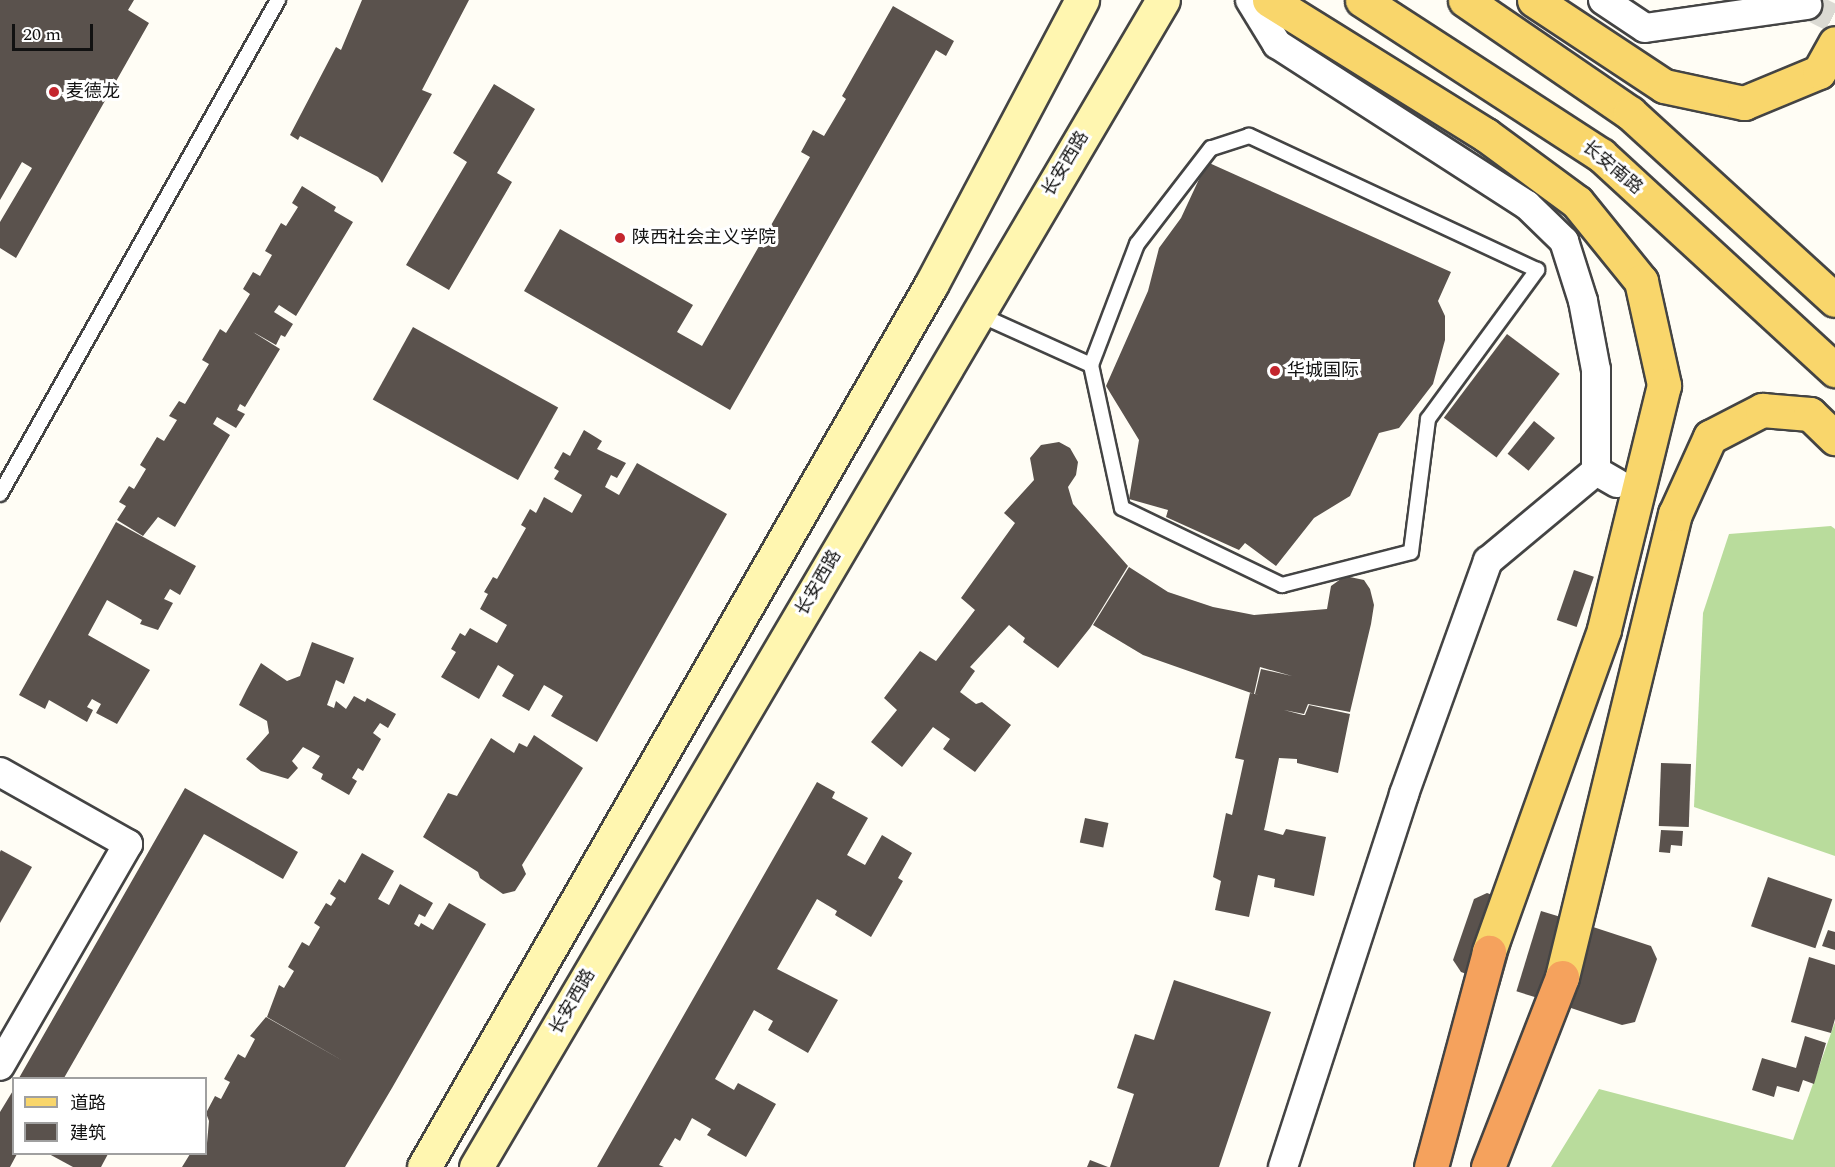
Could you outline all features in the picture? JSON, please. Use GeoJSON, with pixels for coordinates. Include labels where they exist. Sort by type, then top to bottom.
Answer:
{"type":"FeatureCollection","features":[{"type":"Feature","properties":{"kind":"highway"},"geometry":{"type":"LineString","coordinates":[[1431,1167],[1489,952]]}},
{"type":"Feature","properties":{"kind":"highway"},"geometry":{"type":"LineString","coordinates":[[1488,1167],[1562,976]]}},
{"type":"Feature","properties":{"kind":"main road"},"geometry":{"type":"LineString","coordinates":[[424,1167],[931,285],[1082,0]]}},
{"type":"Feature","properties":{"kind":"main road","name":"长安西路"},"geometry":{"type":"LineString","coordinates":[[476,1167],[976,314],[1163,0]]}},
{"type":"Feature","properties":{"kind":"main road"},"geometry":{"type":"LineString","coordinates":[[1269,0],[1486,135],[1577,201],[1641,281],[1644,292],[1664,385],[1604,630],[1489,952]]}},
{"type":"Feature","properties":{"kind":"main road","name":"长安南路"},"geometry":{"type":"LineString","coordinates":[[1362,0],[1601,155],[1835,370]]}},
{"type":"Feature","properties":{"kind":"main road"},"geometry":{"type":"LineString","coordinates":[[1465,0],[1630,113],[1835,300]]}},
{"type":"Feature","properties":{"kind":"main road"},"geometry":{"type":"LineString","coordinates":[[1534,0],[1664,86],[1744,103],[1819,72],[1835,43]]}},
{"type":"Feature","properties":{"kind":"main road"},"geometry":{"type":"LineString","coordinates":[[1562,976],[1675,514],[1710,438],[1762,410],[1810,414],[1835,438]]}},
{"type":"Feature","properties":{"kind":"street"},"geometry":{"type":"LineString","coordinates":[[1250,0],[1277,44],[1527,205],[1564,241],[1583,301],[1596,370],[1607,477],[1488,561],[1404,794],[1283,1167]]}},
{"type":"Feature","properties":{"kind":"street"},"geometry":{"type":"LineString","coordinates":[[1603,0],[1645,28],[1807,5]]}},
{"type":"Feature","properties":{"kind":"street"},"geometry":{"type":"LineString","coordinates":[[0,772],[128,844],[0,1066]]}},
{"type":"Feature","properties":{"kind":"lane"},"geometry":{"type":"LineString","coordinates":[[0,494],[278,0]]}},
{"type":"Feature","properties":{"kind":"lane"},"geometry":{"type":"LineString","coordinates":[[1249,136],[1537,270],[1428,419],[1411,552],[1282,585],[1122,508],[1091,365],[1137,244],[1211,148],[1249,136]]}},
{"type":"Feature","properties":{"kind":"lane"},"geometry":{"type":"LineString","coordinates":[[976,314],[1091,365]]}},
{"type":"Feature","properties":{"kind":"green space"},"geometry":{"type":"Polygon","coordinates":[[[1831,526],[1835,529],[1835,856],[1694,807],[1703,613],[1729,534],[1831,526]]]}},
{"type":"Feature","properties":{"kind":"green space"},"geometry":{"type":"Polygon","coordinates":[[[1835,1022],[1835,1167],[1551,1167],[1599,1089],[1793,1140],[1835,1022]]]}},
{"type":"Feature","properties":{"kind":"building","name":"麦德龙"},"geometry":{"type":"Polygon","coordinates":[[[0,0],[134,0],[128,10],[149,23],[16,258],[0,248],[0,222],[32,168],[22,162],[0,200],[0,0]]]}},
{"type":"Feature","properties":{"kind":"building"},"geometry":{"type":"Polygon","coordinates":[[[362,0],[469,0],[422,90],[432,94],[382,183],[378,177],[300,136],[298,140],[290,135],[336,47],[341,50],[362,0]]]}},
{"type":"Feature","properties":{"kind":"building"},"geometry":{"type":"Polygon","coordinates":[[[893,6],[954,41],[946,56],[936,50],[730,410],[524,291],[560,229],[693,305],[677,332],[702,346],[810,157],[801,152],[813,130],[824,136],[846,99],[842,96],[893,6]]]}},
{"type":"Feature","properties":{"kind":"building"},"geometry":{"type":"Polygon","coordinates":[[[494,84],[535,109],[497,173],[512,182],[449,290],[406,265],[467,162],[453,153],[494,84]]]}},
{"type":"Feature","properties":{"kind":"building","name":"华城国际"},"geometry":{"type":"Polygon","coordinates":[[[1207,162],[1451,272],[1438,301],[1445,316],[1445,340],[1433,384],[1399,428],[1379,433],[1350,496],[1314,518],[1276,566],[1245,543],[1239,550],[1166,517],[1168,510],[1129,499],[1139,440],[1106,386],[1148,291],[1159,248],[1181,218],[1207,162]]]}},
{"type":"Feature","properties":{"kind":"building"},"geometry":{"type":"Polygon","coordinates":[[[302,186],[336,207],[334,211],[353,222],[296,316],[279,305],[274,312],[293,324],[285,337],[281,335],[276,345],[253,332],[280,349],[245,407],[240,404],[237,410],[245,414],[236,428],[217,417],[213,424],[230,435],[175,527],[158,517],[143,536],[117,520],[126,506],[119,502],[129,486],[134,489],[146,469],[140,465],[157,437],[164,441],[177,420],[169,416],[179,401],[185,404],[209,364],[202,360],[220,329],[226,333],[250,294],[243,289],[253,272],[260,276],[272,255],[265,251],[281,223],[286,226],[298,207],[292,203],[302,186]]]}},
{"type":"Feature","properties":{"kind":"building"},"geometry":{"type":"Polygon","coordinates":[[[413,327],[558,407],[518,480],[373,400],[413,327]]]}},
{"type":"Feature","properties":{"kind":"building"},"geometry":{"type":"Polygon","coordinates":[[[1507,334],[1560,374],[1497,458],[1444,418],[1507,334]]]}},
{"type":"Feature","properties":{"kind":"building"},"geometry":{"type":"Polygon","coordinates":[[[1534,421],[1555,438],[1529,471],[1508,454],[1534,421]]]}},
{"type":"Feature","properties":{"kind":"building"},"geometry":{"type":"Polygon","coordinates":[[[584,430],[602,441],[597,449],[626,463],[617,478],[611,475],[605,487],[619,495],[637,463],[727,514],[597,742],[551,716],[563,696],[544,685],[529,711],[502,696],[514,675],[498,665],[479,699],[441,677],[456,652],[451,649],[460,633],[465,636],[470,628],[497,643],[507,625],[480,609],[488,594],[484,592],[493,577],[497,579],[526,528],[521,525],[530,509],[536,513],[544,497],[572,513],[582,495],[554,479],[559,471],[554,468],[563,452],[570,456],[584,430]]]}},
{"type":"Feature","properties":{"kind":"building"},"geometry":{"type":"Polygon","coordinates":[[[1059,442],[1070,448],[1078,462],[1076,475],[1068,487],[1073,504],[1128,566],[1090,628],[1058,668],[1023,642],[1025,638],[1009,625],[970,667],[975,671],[960,692],[976,704],[982,702],[1011,725],[975,772],[943,749],[950,739],[933,727],[902,767],[871,742],[897,710],[884,698],[920,651],[936,661],[975,610],[961,598],[1015,523],[1004,513],[1034,480],[1030,458],[1041,445],[1059,442]]]}},
{"type":"Feature","properties":{"kind":"building"},"geometry":{"type":"Polygon","coordinates":[[[116,522],[196,566],[180,595],[170,589],[164,599],[173,603],[158,630],[140,624],[142,620],[107,600],[88,635],[150,670],[117,724],[96,713],[101,704],[92,699],[87,707],[93,710],[87,722],[49,700],[45,709],[19,695],[116,522]]]}},
{"type":"Feature","properties":{"kind":"building"},"geometry":{"type":"Polygon","coordinates":[[[1129,567],[1168,592],[1213,607],[1254,615],[1327,609],[1331,586],[1345,576],[1364,580],[1370,589],[1374,605],[1371,624],[1350,712],[1308,704],[1304,714],[1284,710],[1305,715],[1309,705],[1350,714],[1338,773],[1297,763],[1297,759],[1279,758],[1264,830],[1283,835],[1286,829],[1326,837],[1314,896],[1274,887],[1275,879],[1258,875],[1249,917],[1215,910],[1221,881],[1213,877],[1226,813],[1232,815],[1244,760],[1235,758],[1250,693],[1253,694],[1143,655],[1093,625],[1129,567]],[[1260,667],[1254,694],[1259,695],[1255,694],[1261,669],[1292,676],[1260,667]]]}},
{"type":"Feature","properties":{"kind":"building"},"geometry":{"type":"Polygon","coordinates":[[[1574,570],[1594,577],[1577,627],[1557,620],[1574,570]]]}},
{"type":"Feature","properties":{"kind":"building"},"geometry":{"type":"Polygon","coordinates":[[[312,642],[354,658],[344,684],[336,680],[327,705],[334,708],[336,701],[346,709],[354,696],[365,702],[367,698],[396,714],[388,728],[380,723],[373,733],[381,739],[363,771],[358,768],[352,778],[357,781],[349,795],[321,779],[323,774],[312,768],[320,756],[303,747],[292,761],[298,768],[288,779],[261,771],[246,759],[269,733],[267,721],[239,705],[261,663],[287,681],[300,676],[312,642]]]}},
{"type":"Feature","properties":{"kind":"building"},"geometry":{"type":"Polygon","coordinates":[[[534,735],[583,768],[522,865],[526,874],[515,891],[503,894],[480,878],[478,872],[423,837],[448,793],[457,796],[491,738],[514,753],[519,743],[527,747],[534,735]]]}},
{"type":"Feature","properties":{"kind":"building"},"geometry":{"type":"Polygon","coordinates":[[[1661,763],[1691,764],[1689,827],[1659,826],[1661,763]]]}},
{"type":"Feature","properties":{"kind":"building"},"geometry":{"type":"Polygon","coordinates":[[[817,782],[835,792],[832,798],[868,818],[847,855],[865,865],[882,835],[912,853],[898,878],[903,881],[871,937],[835,915],[837,911],[817,899],[777,969],[838,1000],[808,1053],[768,1030],[773,1021],[754,1010],[715,1079],[734,1090],[738,1083],[776,1104],[746,1157],[707,1135],[711,1129],[692,1118],[680,1141],[675,1138],[659,1165],[664,1167],[597,1167],[817,782]]]}},
{"type":"Feature","properties":{"kind":"building"},"geometry":{"type":"Polygon","coordinates":[[[185,788],[298,852],[283,879],[204,834],[65,1077],[20,1077],[185,788]]]}},
{"type":"Feature","properties":{"kind":"building"},"geometry":{"type":"Polygon","coordinates":[[[1085,818],[1108,823],[1103,847],[1080,842],[1085,818]]]}},
{"type":"Feature","properties":{"kind":"building"},"geometry":{"type":"Polygon","coordinates":[[[1661,830],[1683,831],[1682,846],[1671,845],[1670,853],[1659,852],[1661,830]]]}},
{"type":"Feature","properties":{"kind":"building"},"geometry":{"type":"Polygon","coordinates":[[[1,850],[32,867],[0,923],[0,852],[1,850]]]}},
{"type":"Feature","properties":{"kind":"building"},"geometry":{"type":"Polygon","coordinates":[[[362,853],[394,871],[378,899],[389,905],[400,884],[433,903],[425,917],[419,914],[414,924],[419,927],[421,923],[433,930],[449,903],[486,924],[345,1167],[182,1167],[189,1155],[207,1155],[209,1121],[207,1111],[215,1096],[221,1099],[230,1082],[224,1079],[238,1054],[245,1058],[255,1039],[250,1036],[266,1017],[345,1062],[267,1017],[279,985],[284,988],[294,971],[288,967],[302,942],[309,946],[320,927],[314,923],[326,903],[331,906],[336,898],[330,894],[339,879],[345,883],[362,853]]]}},
{"type":"Feature","properties":{"kind":"building"},"geometry":{"type":"Polygon","coordinates":[[[1768,877],[1832,899],[1815,948],[1751,926],[1768,877]]]}},
{"type":"Feature","properties":{"kind":"building"},"geometry":{"type":"Polygon","coordinates":[[[1487,893],[1523,906],[1500,986],[1461,972],[1453,960],[1474,899],[1487,893]]]}},
{"type":"Feature","properties":{"kind":"building"},"geometry":{"type":"Polygon","coordinates":[[[1541,911],[1571,920],[1546,1000],[1516,991],[1541,911]]]}},
{"type":"Feature","properties":{"kind":"building"},"geometry":{"type":"Polygon","coordinates":[[[1590,926],[1651,946],[1657,959],[1635,1022],[1622,1025],[1565,1006],[1590,926]]]}},
{"type":"Feature","properties":{"kind":"building"},"geometry":{"type":"Polygon","coordinates":[[[1828,930],[1835,932],[1835,950],[1822,946],[1828,930]]]}},
{"type":"Feature","properties":{"kind":"building"},"geometry":{"type":"Polygon","coordinates":[[[1809,957],[1835,965],[1835,1019],[1831,1033],[1791,1022],[1809,957]]]}},
{"type":"Feature","properties":{"kind":"building"},"geometry":{"type":"Polygon","coordinates":[[[1174,980],[1271,1012],[1219,1167],[1110,1167],[1134,1094],[1117,1088],[1135,1034],[1154,1040],[1174,980]]]}},
{"type":"Feature","properties":{"kind":"building"},"geometry":{"type":"Polygon","coordinates":[[[1805,1036],[1826,1043],[1814,1084],[1803,1080],[1799,1092],[1777,1086],[1774,1097],[1752,1090],[1762,1058],[1796,1068],[1805,1036]]]}},
{"type":"Feature","properties":{"kind":"building"},"geometry":{"type":"Polygon","coordinates":[[[12,1092],[12,1155],[16,1155],[10,1167],[0,1167],[0,1112],[12,1092]]]}},
{"type":"Feature","properties":{"kind":"building"},"geometry":{"type":"Polygon","coordinates":[[[51,1155],[107,1155],[101,1167],[73,1167],[51,1155]]]}},
{"type":"Feature","properties":{"kind":"building"},"geometry":{"type":"Polygon","coordinates":[[[1090,1160],[1108,1167],[1087,1167],[1090,1160]]]}},
{"type":"Feature","properties":{"kind":"tunnel"},"geometry":{"type":"LineString","coordinates":[[1807,5],[1835,19]]}},
{"type":"Feature","properties":{"kind":"place","name":"麦德龙"},"geometry":{"type":"Point","coordinates":[54,92]}},
{"type":"Feature","properties":{"kind":"place","name":"陕西社会主义学院"},"geometry":{"type":"Point","coordinates":[620,238]}},
{"type":"Feature","properties":{"kind":"place","name":"华城国际"},"geometry":{"type":"Point","coordinates":[1275,371]}}]}
